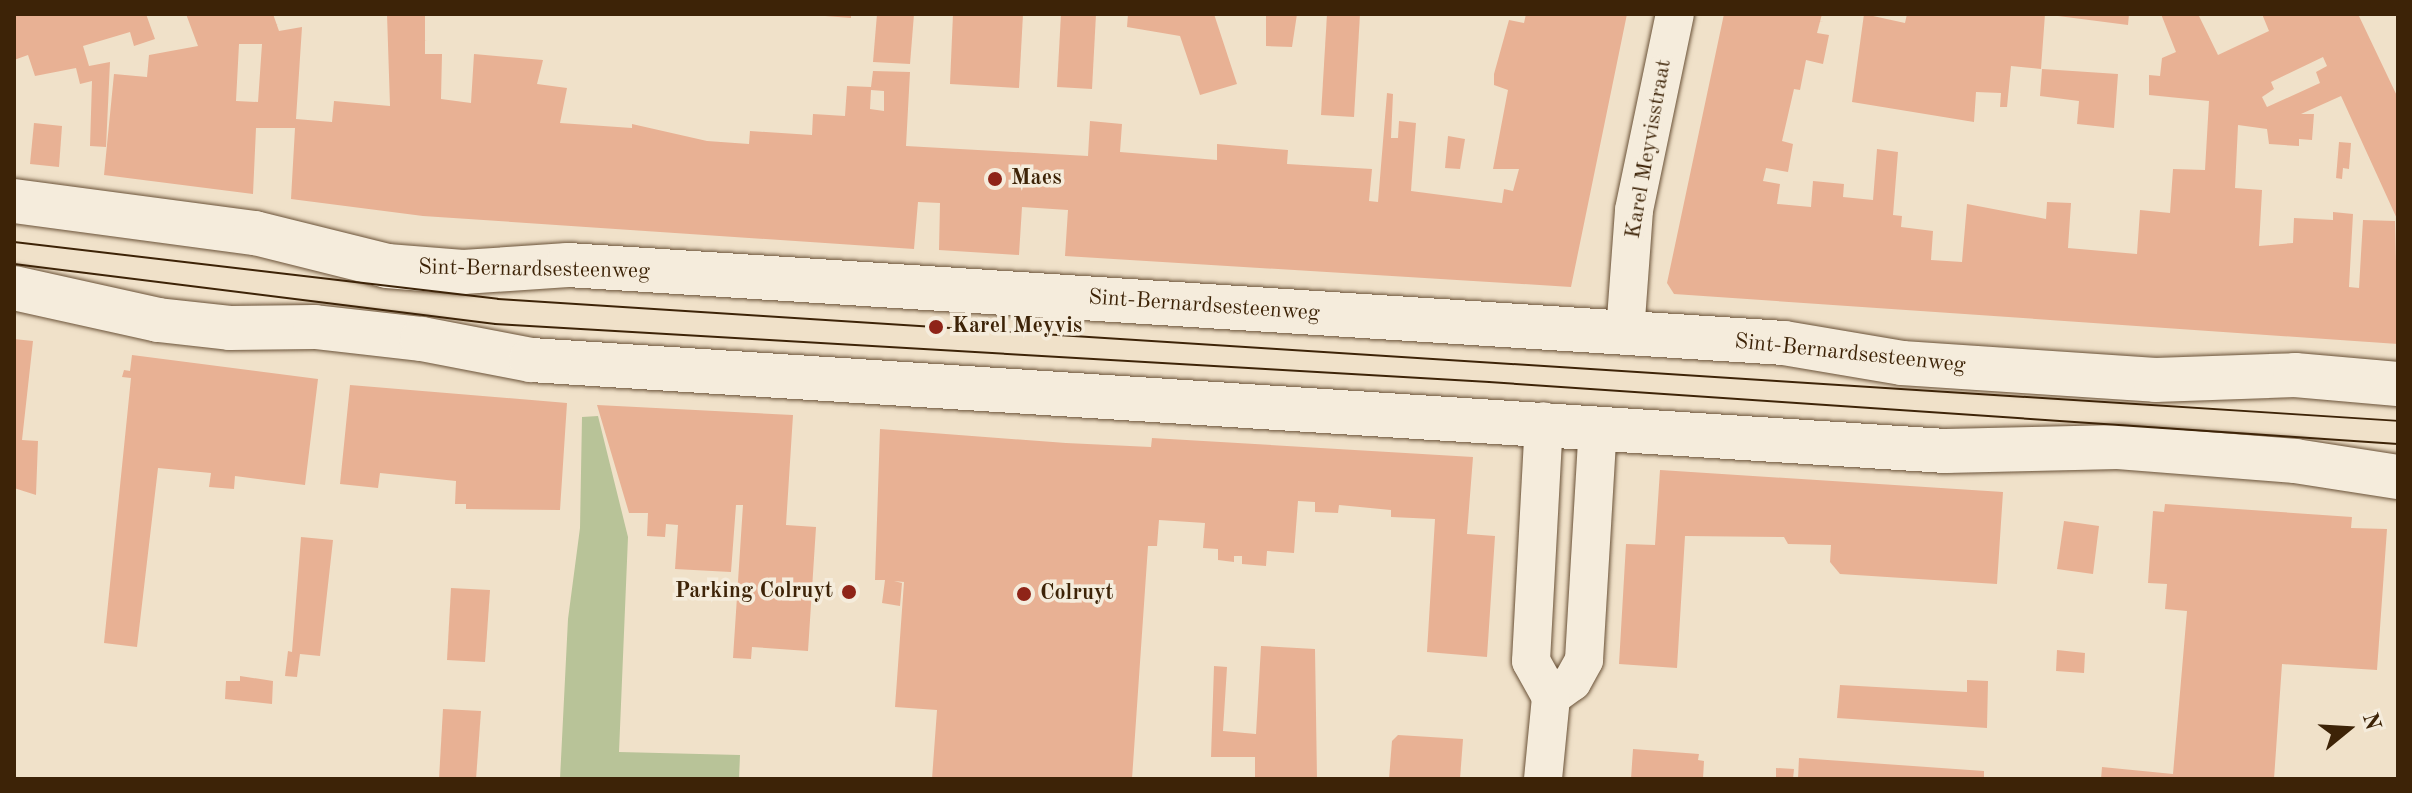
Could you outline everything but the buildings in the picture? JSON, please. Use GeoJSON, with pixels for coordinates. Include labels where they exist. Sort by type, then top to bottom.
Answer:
{"type":"FeatureCollection","features":[{"type":"Feature","properties":{"kind":"main road","name":"Sint-Bernardsesteenweg"},"geometry":{"type":"LineString","coordinates":[[14,201],[255,233],[387,266],[463,272],[568,265],[1784,343],[1902,363],[2139,379],[2295,375],[2398,384]]}},
{"type":"Feature","properties":{"kind":"main road"},"geometry":{"type":"LineString","coordinates":[[14,288],[158,320],[361,332],[531,360],[890,387],[1544,421],[1946,451],[2118,447],[2295,461],[2398,477]]}},
{"type":"Feature","properties":{"kind":"street","name":"Karel Meyvisstraat"},"geometry":{"type":"LineString","coordinates":[[1625,333],[1634,210],[1675,14]]}},
{"type":"Feature","properties":{"kind":"street"},"geometry":{"type":"LineString","coordinates":[[1543,779],[1551,697],[1531,661],[1544,421]]}},
{"type":"Feature","properties":{"kind":"street"},"geometry":{"type":"LineString","coordinates":[[1551,697],[1572,682],[1584,660],[1598,426]]}},
{"type":"Feature","properties":{"kind":"street"},"geometry":{"type":"LineString","coordinates":[[1538,535],[1592,536]]}},
{"type":"Feature","properties":{"kind":"green space"},"geometry":{"type":"Polygon","coordinates":[[[598,416],[628,537],[619,752],[740,755],[739,779],[560,779],[568,619],[580,528],[582,417],[598,416]]]}},
{"type":"Feature","properties":{"kind":"tram line"},"geometry":{"type":"LineString","coordinates":[[14,242],[498,299],[2398,421]]}},
{"type":"Feature","properties":{"kind":"tram line"},"geometry":{"type":"LineString","coordinates":[[14,264],[495,324],[1489,382],[2398,444]]}},
{"type":"Feature","properties":{"kind":"place","name":"Maes"},"geometry":{"type":"Point","coordinates":[995,179]}},
{"type":"Feature","properties":{"kind":"place","name":"Karel Meyvis"},"geometry":{"type":"Point","coordinates":[936,327]}},
{"type":"Feature","properties":{"kind":"place","name":"Parking Colruyt"},"geometry":{"type":"Point","coordinates":[849,592]}},
{"type":"Feature","properties":{"kind":"place","name":"Colruyt"},"geometry":{"type":"Point","coordinates":[1024,594]}}]}
